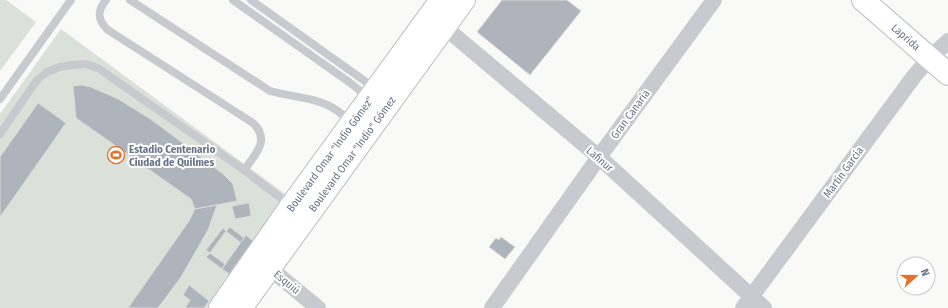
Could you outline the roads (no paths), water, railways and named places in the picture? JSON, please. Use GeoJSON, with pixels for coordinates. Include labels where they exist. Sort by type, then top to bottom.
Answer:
{"type":"FeatureCollection","features":[{"type":"Feature","properties":{"kind":"main road","name":"Boulevard Omar \"Indio\" Gómez"},"geometry":{"type":"LineString","coordinates":[[241,308],[263,262],[438,14],[464,0]]}},
{"type":"Feature","properties":{"kind":"main road","name":"Laprida"},"geometry":{"type":"LineString","coordinates":[[863,0],[948,74]]}},
{"type":"Feature","properties":{"kind":"main road","name":"Boulevard Omar \"Indio Gómez\""},"geometry":{"type":"LineString","coordinates":[[220,308],[263,262],[291,206],[374,94],[438,14]]}},
{"type":"Feature","properties":{"kind":"street","name":"Gran Canaria"},"geometry":{"type":"LineString","coordinates":[[492,308],[599,157],[714,0]]}},
{"type":"Feature","properties":{"kind":"street","name":"Lafinur"},"geometry":{"type":"LineString","coordinates":[[438,14],[599,157],[747,303],[764,308]]}},
{"type":"Feature","properties":{"kind":"street","name":"Martín García"},"geometry":{"type":"LineString","coordinates":[[747,303],[915,75],[948,41]]}},
{"type":"Feature","properties":{"kind":"street","name":"Esquiú"},"geometry":{"type":"LineString","coordinates":[[263,262],[318,308]]}},
{"type":"Feature","properties":{"kind":"lane"},"geometry":{"type":"LineString","coordinates":[[0,99],[71,0]]}},
{"type":"Feature","properties":{"kind":"lane"},"geometry":{"type":"LineString","coordinates":[[106,0],[102,6],[99,16],[101,24],[108,30],[253,123],[258,128],[261,135],[261,143],[257,153],[244,170]]}},
{"type":"Feature","properties":{"kind":"lane"},"geometry":{"type":"LineString","coordinates":[[130,0],[270,92],[313,100],[325,104],[334,108],[352,123]]}},
{"type":"Feature","properties":{"kind":"lane"},"geometry":{"type":"LineString","coordinates":[[234,0],[349,82],[374,94]]}},
{"type":"Feature","properties":{"kind":"lane"},"geometry":{"type":"LineString","coordinates":[[251,0],[374,94]]}},
{"type":"Feature","properties":{"kind":"lane"},"geometry":{"type":"LineString","coordinates":[[0,134],[37,80],[47,72],[60,67],[86,64],[98,68],[244,170],[291,206]]}},
{"type":"Feature","properties":{"kind":"place","name":"Estadio Centenario Ciudad de Quilmes"},"geometry":{"type":"Point","coordinates":[116,155]}}]}
